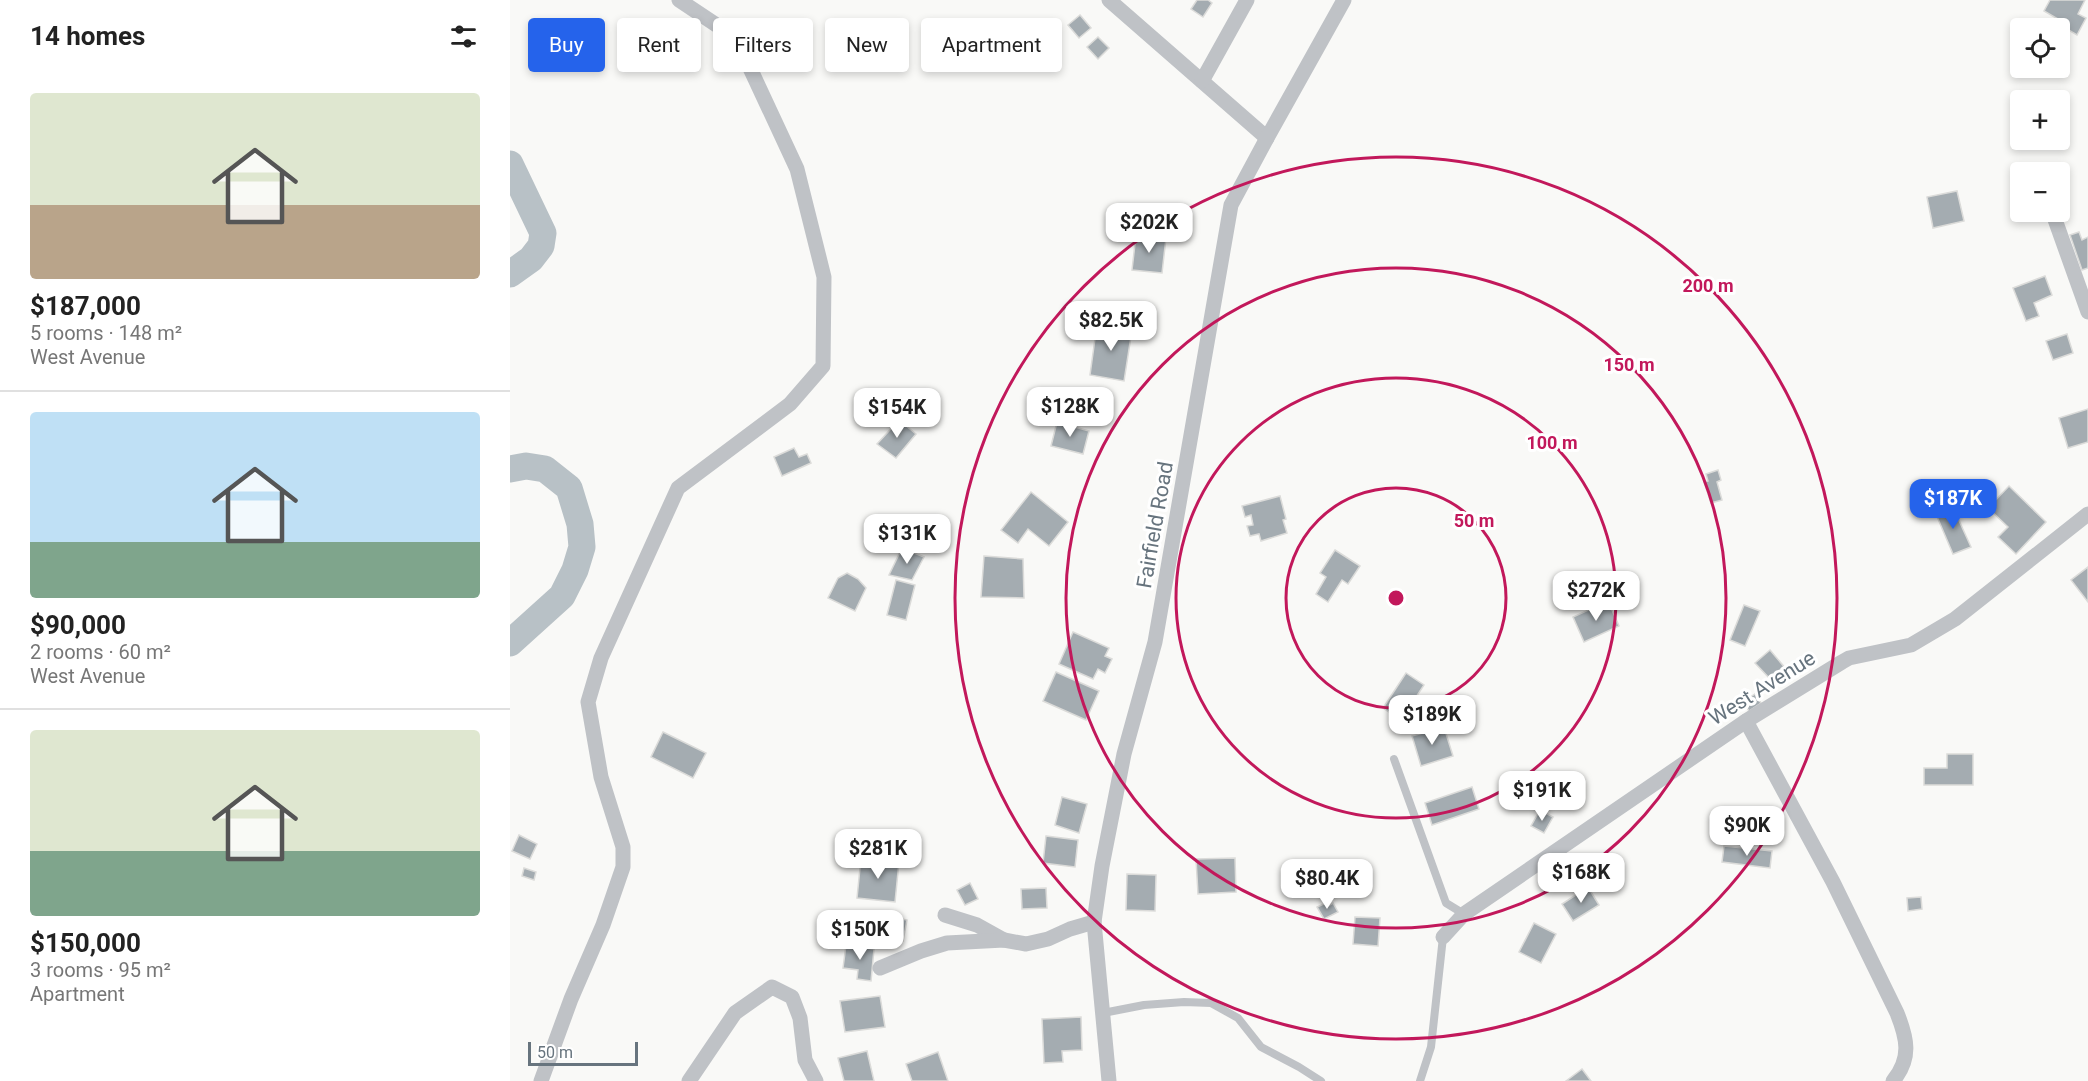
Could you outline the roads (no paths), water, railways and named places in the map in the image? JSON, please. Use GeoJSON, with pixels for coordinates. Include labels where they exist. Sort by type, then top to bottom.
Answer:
{"type":"FeatureCollection","features":[{"type":"Feature","properties":{"kind":"street"},"geometry":{"type":"LineString","coordinates":[[541,1081],[571,999],[603,925],[623,867],[623,847],[601,777],[588,702],[601,658],[678,488],[790,404],[823,366],[824,277],[797,169],[736,38],[678,0]]}},
{"type":"Feature","properties":{"kind":"street"},"geometry":{"type":"LineString","coordinates":[[1109,0],[1267,138]]}},
{"type":"Feature","properties":{"kind":"street"},"geometry":{"type":"LineString","coordinates":[[1202,81],[1247,0]]}},
{"type":"Feature","properties":{"kind":"street","name":"Fairfield Road"},"geometry":{"type":"LineString","coordinates":[[1109,1081],[1094,922],[1102,866],[1124,754],[1155,642],[1231,205],[1344,0]]}},
{"type":"Feature","properties":{"kind":"street"},"geometry":{"type":"LineString","coordinates":[[2056,222],[2088,312]]}},
{"type":"Feature","properties":{"kind":"street","name":"West Avenue"},"geometry":{"type":"LineString","coordinates":[[1443,937],[1464,914],[1746,721],[1849,658],[1911,645],[1955,619],[2088,514]]}},
{"type":"Feature","properties":{"kind":"street"},"geometry":{"type":"LineString","coordinates":[[1746,721],[1833,882],[1906,1035],[1903,1065],[1893,1081]]}},
{"type":"Feature","properties":{"kind":"street"},"geometry":{"type":"LineString","coordinates":[[945,915],[977,926],[1004,940]]}},
{"type":"Feature","properties":{"kind":"street"},"geometry":{"type":"LineString","coordinates":[[880,968],[947,943],[1004,940],[1026,944],[1048,939],[1094,922]]}},
{"type":"Feature","properties":{"kind":"street"},"geometry":{"type":"LineString","coordinates":[[689,1081],[735,1013],[772,987],[792,997],[800,1018],[805,1060],[816,1081]]}},
{"type":"Feature","properties":{"kind":"lane"},"geometry":{"type":"LineString","coordinates":[[1394,759],[1446,903],[1464,914]]}},
{"type":"Feature","properties":{"kind":"lane"},"geometry":{"type":"LineString","coordinates":[[1420,1081],[1431,1047],[1443,937]]}},
{"type":"Feature","properties":{"kind":"lane"},"geometry":{"type":"LineString","coordinates":[[1103,1013],[1144,1005],[1184,1002],[1211,1003],[1238,1018],[1261,1047],[1321,1081]]}},
{"type":"Feature","properties":{"kind":"waterway"},"geometry":{"type":"LineString","coordinates":[[510,164],[543,233],[541,246],[531,259],[510,274]]}},
{"type":"Feature","properties":{"kind":"waterway"},"geometry":{"type":"LineString","coordinates":[[510,469],[526,466],[545,469],[569,488],[580,524],[582,547],[575,570],[562,596],[510,643]]}}]}
